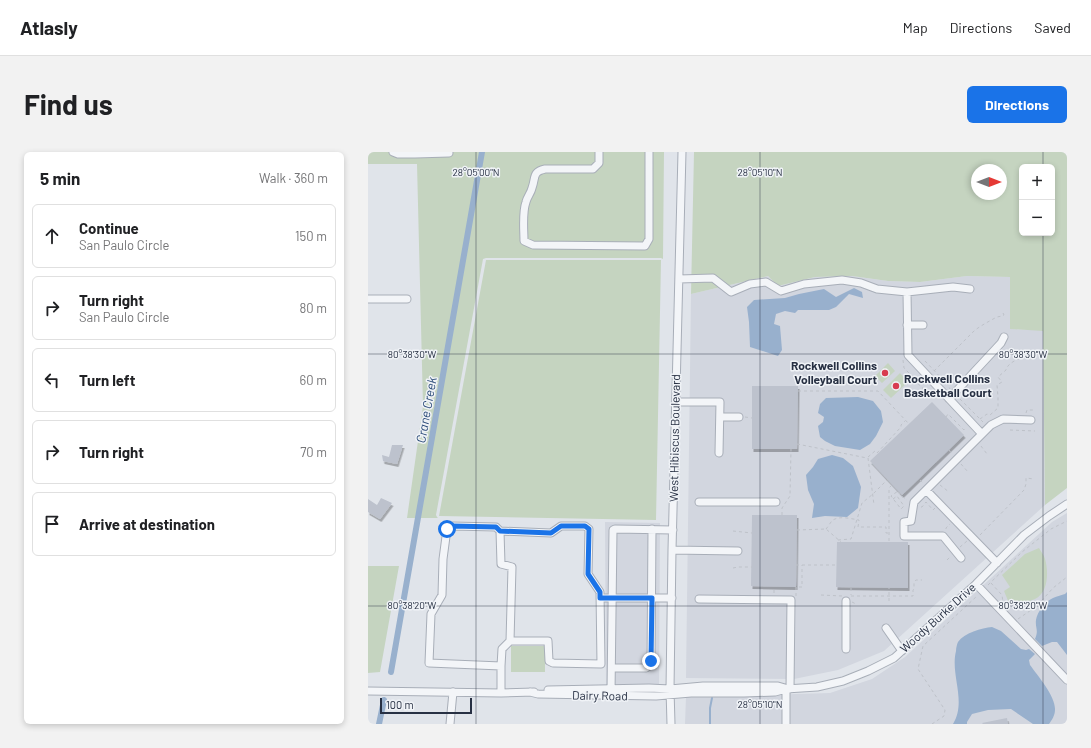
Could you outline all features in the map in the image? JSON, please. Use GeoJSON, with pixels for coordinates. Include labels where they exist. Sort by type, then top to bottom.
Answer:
{"type":"FeatureCollection","features":[{"type":"Feature","properties":{"kind":"street"},"geometry":{"type":"LineString","coordinates":[[393,152],[398,154],[449,153]]}},
{"type":"Feature","properties":{"kind":"street"},"geometry":{"type":"LineString","coordinates":[[599,152],[599,163],[593,169],[545,169],[538,171],[535,174],[534,183],[525,203],[524,241],[532,245],[645,246],[650,239],[649,152]]}},
{"type":"Feature","properties":{"kind":"street","name":"West Hibiscus Boulevard"},"geometry":{"type":"LineString","coordinates":[[670,724],[672,550],[682,152]]}},
{"type":"Feature","properties":{"kind":"street"},"geometry":{"type":"LineString","coordinates":[[679,280],[713,278],[731,292],[750,284],[766,282],[781,291],[804,284],[842,280],[861,283],[877,290],[907,292],[953,287],[970,289]]}},
{"type":"Feature","properties":{"kind":"street"},"geometry":{"type":"LineString","coordinates":[[907,292],[908,355],[982,434]]}},
{"type":"Feature","properties":{"kind":"street"},"geometry":{"type":"LineString","coordinates":[[368,299],[407,299]]}},
{"type":"Feature","properties":{"kind":"street"},"geometry":{"type":"LineString","coordinates":[[907,325],[923,325]]}},
{"type":"Feature","properties":{"kind":"street"},"geometry":{"type":"LineString","coordinates":[[949,399],[1001,343],[1004,337]]}},
{"type":"Feature","properties":{"kind":"street"},"geometry":{"type":"LineString","coordinates":[[676,402],[720,402],[719,453]]}},
{"type":"Feature","properties":{"kind":"street"},"geometry":{"type":"LineString","coordinates":[[720,417],[739,418]]}},
{"type":"Feature","properties":{"kind":"street"},"geometry":{"type":"LineString","coordinates":[[961,558],[943,536],[904,536],[904,522],[911,521],[914,502],[926,487],[935,481],[991,425],[1003,419],[1031,420]]}},
{"type":"Feature","properties":{"kind":"street"},"geometry":{"type":"LineString","coordinates":[[926,487],[997,563]]}},
{"type":"Feature","properties":{"kind":"street"},"geometry":{"type":"LineString","coordinates":[[699,502],[776,502]]}},
{"type":"Feature","properties":{"kind":"street","name":"Woody Burke Drive"},"geometry":{"type":"LineString","coordinates":[[670,692],[703,686],[778,686],[788,689],[817,687],[843,681],[868,671],[894,658],[976,584],[1024,535],[1048,516],[1067,504]]}},
{"type":"Feature","properties":{"kind":"street"},"geometry":{"type":"LineString","coordinates":[[501,666],[429,663],[431,614],[442,595],[443,560],[447,529],[452,526],[496,527],[500,531],[551,533],[561,526],[585,526],[589,529],[588,574],[600,592],[601,664],[553,663],[549,661],[548,641],[510,641]]}},
{"type":"Feature","properties":{"kind":"street"},"geometry":{"type":"LineString","coordinates":[[612,668],[646,668],[651,661],[652,529]]}},
{"type":"Feature","properties":{"kind":"street"},"geometry":{"type":"LineString","coordinates":[[611,693],[613,530],[673,530]]}},
{"type":"Feature","properties":{"kind":"street"},"geometry":{"type":"LineString","coordinates":[[500,531],[501,564],[512,567],[510,641],[502,649],[501,693]]}},
{"type":"Feature","properties":{"kind":"street"},"geometry":{"type":"LineString","coordinates":[[672,550],[738,550]]}},
{"type":"Feature","properties":{"kind":"street"},"geometry":{"type":"LineString","coordinates":[[976,584],[1067,680]]}},
{"type":"Feature","properties":{"kind":"street"},"geometry":{"type":"LineString","coordinates":[[846,649],[847,597]]}},
{"type":"Feature","properties":{"kind":"street"},"geometry":{"type":"LineString","coordinates":[[600,598],[672,598]]}},
{"type":"Feature","properties":{"kind":"street"},"geometry":{"type":"LineString","coordinates":[[699,599],[790,600],[786,724]]}},
{"type":"Feature","properties":{"kind":"street"},"geometry":{"type":"LineString","coordinates":[[886,628],[902,651]]}},
{"type":"Feature","properties":{"kind":"street","name":"Dairy Road"},"geometry":{"type":"LineString","coordinates":[[368,691],[501,693],[540,691],[611,693],[670,692]]}},
{"type":"Feature","properties":{"kind":"street"},"geometry":{"type":"LineString","coordinates":[[450,724],[453,692]]}},
{"type":"Feature","properties":{"kind":"path"},"geometry":{"type":"LineString","coordinates":[[934,371],[975,329],[996,317],[1004,316],[1002,311]]}},
{"type":"Feature","properties":{"kind":"path"},"geometry":{"type":"LineString","coordinates":[[980,419],[987,414],[990,415],[998,408],[997,385],[1002,382],[998,377],[1006,370],[1009,364],[1032,354]]}},
{"type":"Feature","properties":{"kind":"path"},"geometry":{"type":"LineString","coordinates":[[903,356],[904,368],[929,394]]}},
{"type":"Feature","properties":{"kind":"path"},"geometry":{"type":"LineString","coordinates":[[798,390],[878,390],[909,424]]}},
{"type":"Feature","properties":{"kind":"path"},"geometry":{"type":"LineString","coordinates":[[961,400],[964,397]]}},
{"type":"Feature","properties":{"kind":"path"},"geometry":{"type":"LineString","coordinates":[[867,458],[875,451],[877,453],[905,421]]}},
{"type":"Feature","properties":{"kind":"path"},"geometry":{"type":"LineString","coordinates":[[1010,430],[1035,431]]}},
{"type":"Feature","properties":{"kind":"path"},"geometry":{"type":"LineString","coordinates":[[797,444],[867,458]]}},
{"type":"Feature","properties":{"kind":"path"},"geometry":{"type":"LineString","coordinates":[[782,515],[782,508],[790,496],[791,449]]}},
{"type":"Feature","properties":{"kind":"path"},"geometry":{"type":"LineString","coordinates":[[867,458],[874,505]]}},
{"type":"Feature","properties":{"kind":"path"},"geometry":{"type":"LineString","coordinates":[[976,541],[984,530],[1024,490],[1026,478],[1034,479]]}},
{"type":"Feature","properties":{"kind":"path"},"geometry":{"type":"LineString","coordinates":[[838,540],[851,539],[862,503],[888,479]]}},
{"type":"Feature","properties":{"kind":"path"},"geometry":{"type":"LineString","coordinates":[[920,480],[926,487]]}},
{"type":"Feature","properties":{"kind":"path"},"geometry":{"type":"LineString","coordinates":[[935,481],[949,492]]}},
{"type":"Feature","properties":{"kind":"path"},"geometry":{"type":"LineString","coordinates":[[889,541],[889,488],[892,485]]}},
{"type":"Feature","properties":{"kind":"path"},"geometry":{"type":"LineString","coordinates":[[893,499],[897,496],[904,506],[901,509],[893,499],[891,496],[898,490],[904,499],[909,500]]}},
{"type":"Feature","properties":{"kind":"path"},"geometry":{"type":"LineString","coordinates":[[826,529],[835,519],[846,518],[857,520]]}},
{"type":"Feature","properties":{"kind":"path"},"geometry":{"type":"LineString","coordinates":[[857,520],[859,520],[858,527],[886,527],[886,533],[889,533]]}},
{"type":"Feature","properties":{"kind":"path"},"geometry":{"type":"LineString","coordinates":[[932,724],[944,716],[945,710],[918,669],[922,646],[1022,552],[1051,529],[1067,521]]}},
{"type":"Feature","properties":{"kind":"path"},"geometry":{"type":"LineString","coordinates":[[797,530],[826,529],[841,542]]}},
{"type":"Feature","properties":{"kind":"path"},"geometry":{"type":"LineString","coordinates":[[733,531],[752,533]]}},
{"type":"Feature","properties":{"kind":"path"},"geometry":{"type":"LineString","coordinates":[[796,565],[836,565]]}},
{"type":"Feature","properties":{"kind":"path"},"geometry":{"type":"LineString","coordinates":[[796,596],[796,587],[802,587],[802,565]]}},
{"type":"Feature","properties":{"kind":"path"},"geometry":{"type":"LineString","coordinates":[[732,568],[752,567]]}},
{"type":"Feature","properties":{"kind":"path"},"geometry":{"type":"LineString","coordinates":[[1018,628],[1018,619],[1037,606],[1053,588],[1067,577]]}},
{"type":"Feature","properties":{"kind":"path"},"geometry":{"type":"LineString","coordinates":[[822,595],[847,597],[913,596],[914,582],[916,580],[922,580]]}},
{"type":"Feature","properties":{"kind":"path"},"geometry":{"type":"LineString","coordinates":[[990,583],[1002,595],[1004,602],[1013,613]]}},
{"type":"Feature","properties":{"kind":"path"},"geometry":{"type":"LineString","coordinates":[[847,597],[851,588]]}},
{"type":"Feature","properties":{"kind":"path"},"geometry":{"type":"LineString","coordinates":[[889,588],[889,601]]}},
{"type":"Feature","properties":{"kind":"path"},"geometry":{"type":"LineString","coordinates":[[847,597],[856,604]]}},
{"type":"Feature","properties":{"kind":"shaded area"},"geometry":{"type":"Polygon","coordinates":[[[768,276],[778,286],[815,277],[852,276],[888,281],[920,282],[967,276],[1010,277],[1010,329],[1043,330],[1045,505],[884,651],[838,670],[794,679],[686,678],[691,294],[768,276]]]}},
{"type":"Feature","properties":{"kind":"shaded area"},"geometry":{"type":"Polygon","coordinates":[[[1067,513],[1067,724],[685,724],[686,697],[830,693],[872,679],[905,657],[1052,522],[1067,513]]]}},
{"type":"Feature","properties":{"kind":"shaded area"},"geometry":{"type":"Polygon","coordinates":[[[605,522],[660,523],[659,686],[606,686],[605,522]]]}},
{"type":"Feature","properties":{"kind":"green space"},"geometry":{"type":"Polygon","coordinates":[[[368,152],[664,152],[663,259],[483,259],[436,515],[438,518],[407,518],[423,406],[417,164],[368,164],[368,152]]]}},
{"type":"Feature","properties":{"kind":"green space"},"geometry":{"type":"Polygon","coordinates":[[[694,152],[1067,152],[1067,488],[1045,505],[1043,331],[1010,329],[1010,277],[967,276],[920,282],[888,281],[852,276],[815,277],[778,286],[768,276],[691,294],[694,152]]]}},
{"type":"Feature","properties":{"kind":"green space"},"geometry":{"type":"Polygon","coordinates":[[[486,260],[661,260],[656,520],[439,516],[486,260]]]}},
{"type":"Feature","properties":{"kind":"green space","name":"Rockwell Collins Volleyball Court"},"geometry":{"type":"Polygon","coordinates":[[[888,363],[895,371],[882,383],[875,376],[888,363]]]}},
{"type":"Feature","properties":{"kind":"green space","name":"Rockwell Collins Basketball Court"},"geometry":{"type":"Polygon","coordinates":[[[900,373],[908,382],[891,398],[883,390],[900,373]]]}},
{"type":"Feature","properties":{"kind":"green space"},"geometry":{"type":"Polygon","coordinates":[[[1039,548],[1045,558],[1047,570],[1043,592],[1032,600],[1009,603],[1004,591],[1010,587],[1002,575],[1025,554],[1039,548]]]}},
{"type":"Feature","properties":{"kind":"green space"},"geometry":{"type":"Polygon","coordinates":[[[368,566],[399,566],[380,672],[368,673],[368,566]]]}},
{"type":"Feature","properties":{"kind":"green space"},"geometry":{"type":"Polygon","coordinates":[[[511,646],[545,646],[545,672],[511,672],[511,646]]]}},
{"type":"Feature","properties":{"kind":"water"},"geometry":{"type":"Polygon","coordinates":[[[854,288],[862,292],[863,298],[849,294],[836,307],[829,310],[798,310],[795,313],[785,311],[776,314],[774,324],[780,326],[782,350],[778,356],[750,347],[747,307],[754,300],[785,298],[824,289],[836,297],[854,288]]]}},
{"type":"Feature","properties":{"kind":"water"},"geometry":{"type":"Polygon","coordinates":[[[858,397],[873,401],[881,411],[883,422],[870,444],[860,450],[835,446],[820,437],[818,426],[823,422],[824,417],[818,413],[820,404],[826,398],[858,397]]]}},
{"type":"Feature","properties":{"kind":"water"},"geometry":{"type":"Polygon","coordinates":[[[832,455],[843,458],[853,466],[861,487],[858,508],[847,517],[825,516],[812,518],[814,504],[808,490],[806,475],[818,459],[832,455]]]}},
{"type":"Feature","properties":{"kind":"water"},"geometry":{"type":"Polygon","coordinates":[[[1067,592],[1067,655],[1057,642],[1052,642],[1042,646],[1035,639],[1037,633],[1036,620],[1040,610],[1050,599],[1067,592]]]}},
{"type":"Feature","properties":{"kind":"water"},"geometry":{"type":"Polygon","coordinates":[[[992,627],[1001,631],[1021,649],[1029,649],[1035,654],[1029,660],[1030,665],[1050,693],[1055,705],[1054,714],[1049,724],[1033,724],[1011,709],[988,710],[972,714],[967,724],[953,724],[959,706],[955,669],[956,647],[964,636],[978,630],[992,627]]]}},
{"type":"Feature","properties":{"kind":"building"},"geometry":{"type":"Polygon","coordinates":[[[752,386],[798,386],[797,449],[752,449],[752,386]]]}},
{"type":"Feature","properties":{"kind":"building"},"geometry":{"type":"Polygon","coordinates":[[[932,402],[964,435],[902,495],[870,461],[932,402]]]}},
{"type":"Feature","properties":{"kind":"building"},"geometry":{"type":"Polygon","coordinates":[[[392,445],[403,445],[397,464],[383,461],[382,455],[389,457],[392,445]]]}},
{"type":"Feature","properties":{"kind":"building"},"geometry":{"type":"Polygon","coordinates":[[[381,498],[392,503],[380,519],[368,512],[368,499],[377,505],[381,498]]]}},
{"type":"Feature","properties":{"kind":"building"},"geometry":{"type":"Polygon","coordinates":[[[752,515],[797,515],[796,587],[751,586],[752,515]]]}},
{"type":"Feature","properties":{"kind":"building"},"geometry":{"type":"Polygon","coordinates":[[[837,542],[908,542],[908,588],[836,587],[837,542]]]}},
{"type":"Feature","properties":{"kind":"building"},"geometry":{"type":"Polygon","coordinates":[[[1007,718],[1008,724],[982,723],[1007,718]]]}},
{"type":"Feature","properties":{"kind":"waterway","name":"Crane Creek"},"geometry":{"type":"LineString","coordinates":[[391,672],[482,152]]}},
{"type":"Feature","properties":{"kind":"waterway"},"geometry":{"type":"LineString","coordinates":[[710,724],[710,708],[712,698]]}},
{"type":"Feature","properties":{"kind":"waterway","name":"Crane Creek"},"geometry":{"type":"LineString","coordinates":[[379,724],[384,700]]}},
{"type":"Feature","properties":{"kind":"place","name":"Rockwell Collins Volleyball Court"},"geometry":{"type":"Point","coordinates":[885,373]}},
{"type":"Feature","properties":{"kind":"place","name":"Rockwell Collins Basketball Court"},"geometry":{"type":"Point","coordinates":[896,386]}},
{"type":"Feature","properties":{"kind":"route"},"geometry":{"type":"LineString","coordinates":[[447,529],[452,526],[496,527],[500,531],[551,533],[561,526],[585,526],[589,529],[588,574],[600,592],[600,598],[652,598],[651,661]]}}]}
